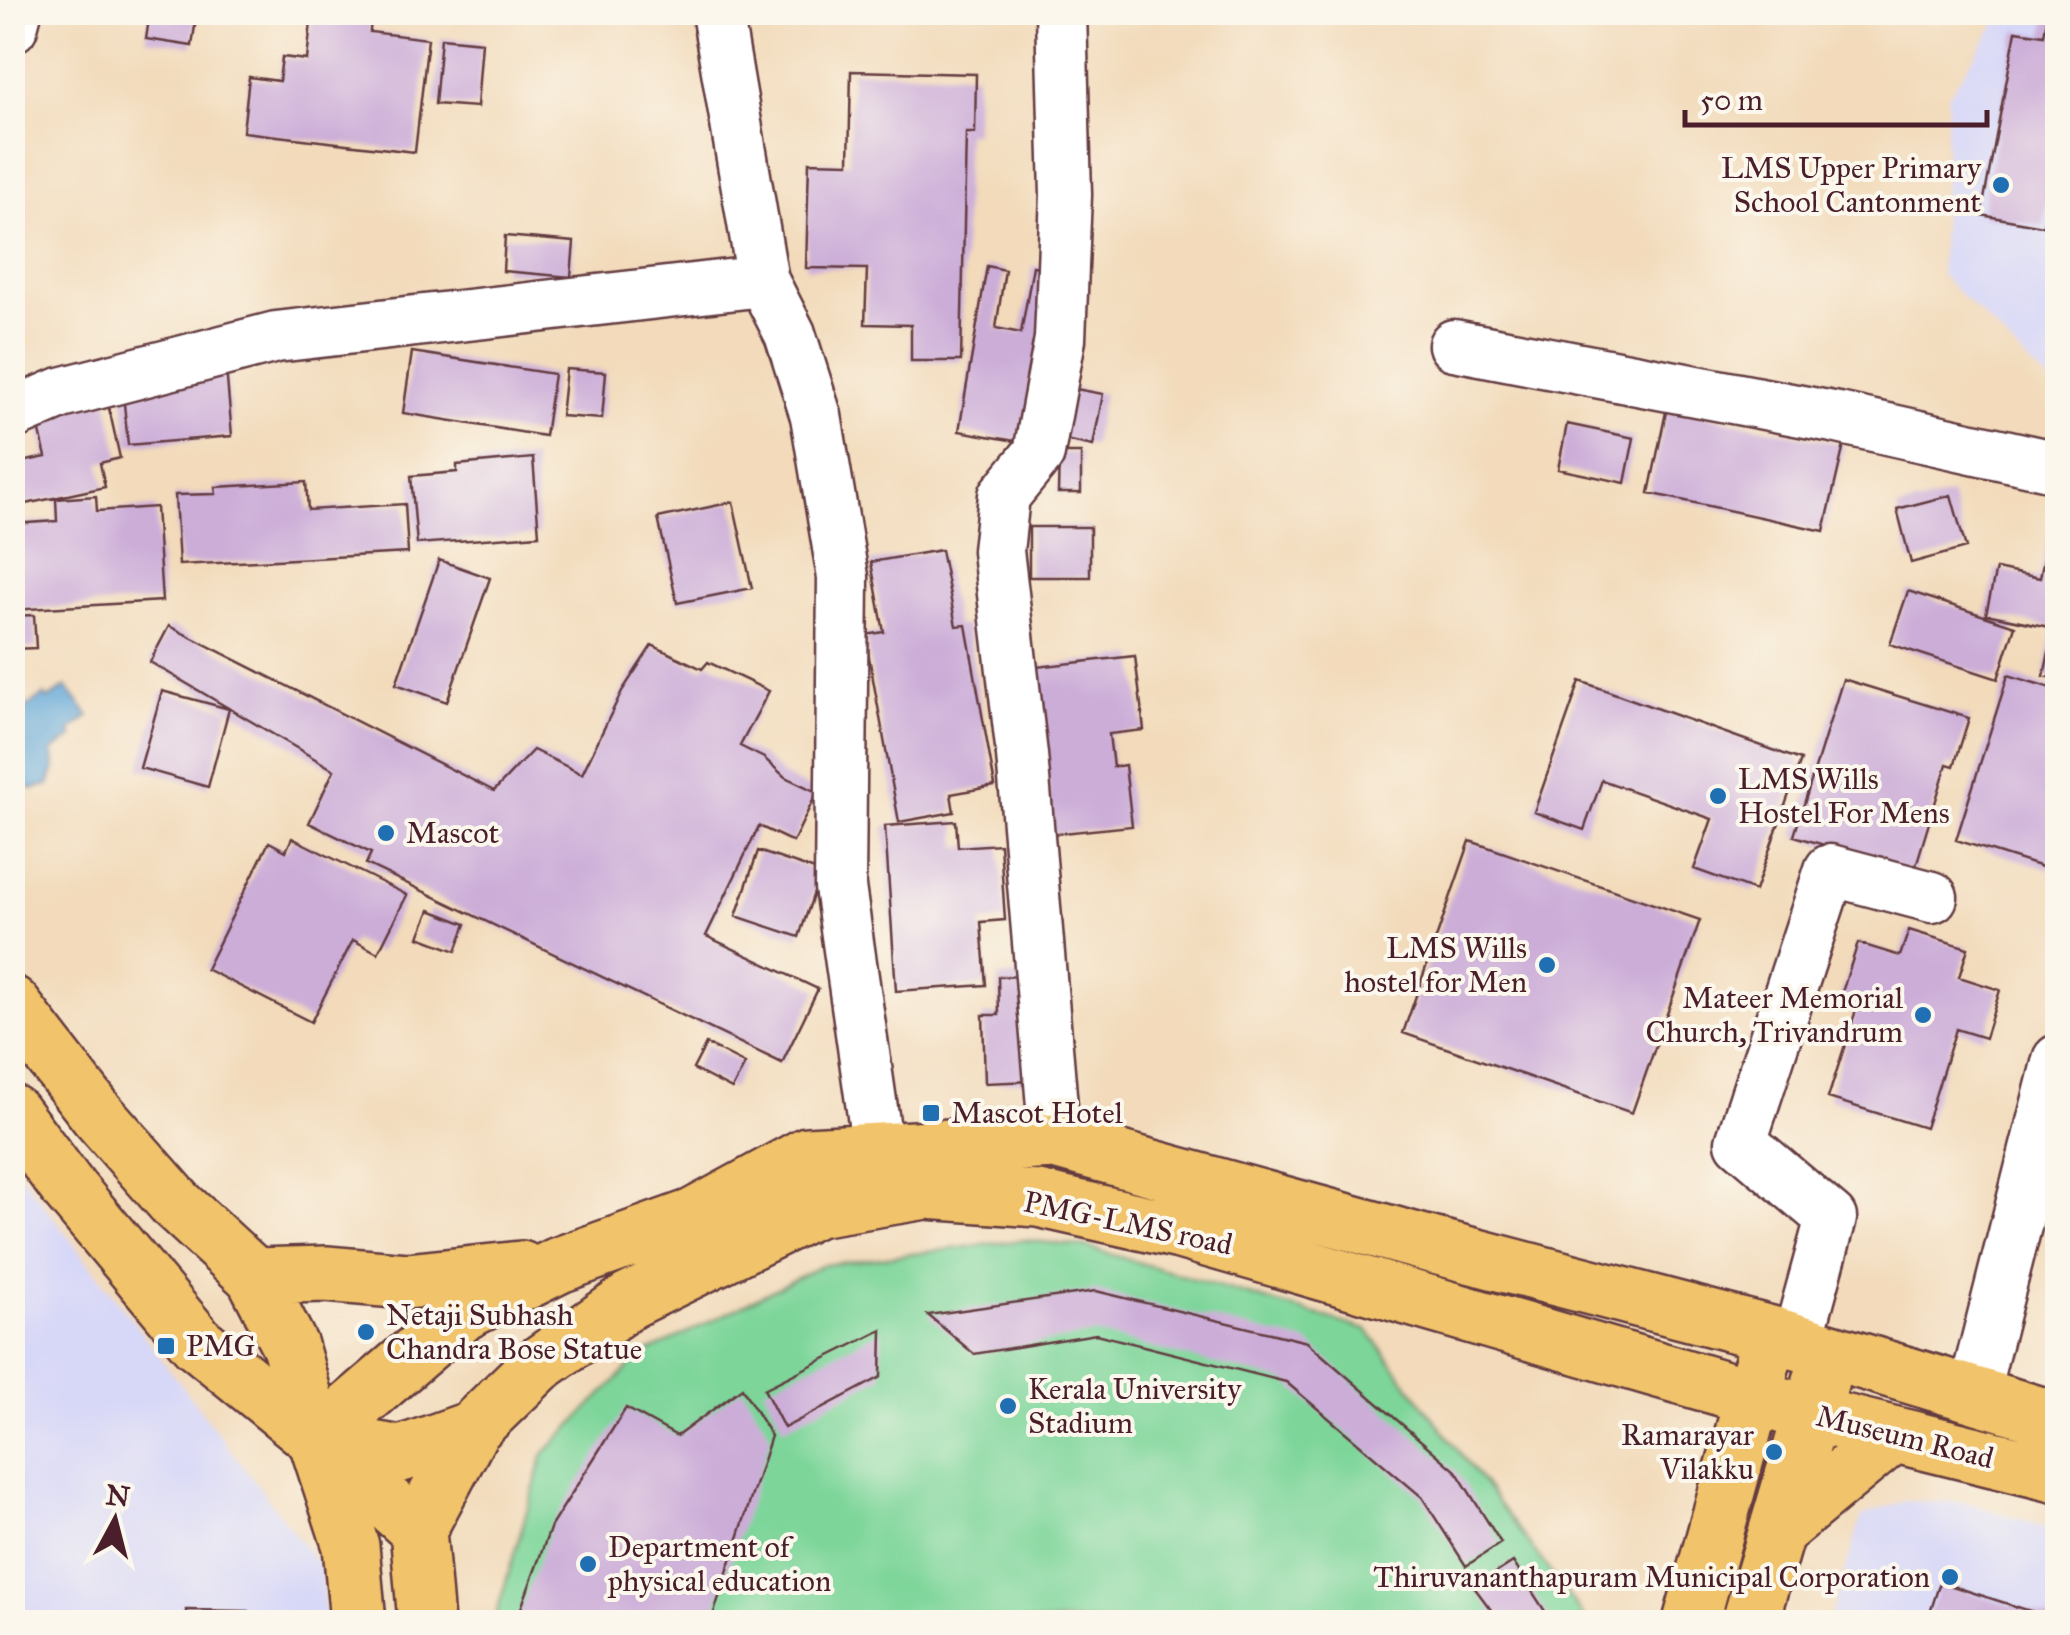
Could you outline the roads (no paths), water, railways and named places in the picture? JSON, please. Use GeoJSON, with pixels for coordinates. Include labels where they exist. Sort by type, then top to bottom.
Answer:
{"type":"FeatureCollection","features":[{"type":"Feature","properties":{"kind":"main road"},"geometry":{"type":"LineString","coordinates":[[12,1004],[97,1114],[177,1205],[254,1276],[290,1346],[350,1546],[358,1622]]}},
{"type":"Feature","properties":{"kind":"main road"},"geometry":{"type":"LineString","coordinates":[[12,1113],[69,1189],[197,1342],[316,1439],[418,1530]]}},
{"type":"Feature","properties":{"kind":"main road","name":"PMG-LMS road"},"geometry":{"type":"LineString","coordinates":[[559,1266],[693,1217],[808,1155],[1055,1141],[1799,1342]]}},
{"type":"Feature","properties":{"kind":"main road","name":"PMG-LMS road"},"geometry":{"type":"LineString","coordinates":[[316,1439],[401,1454],[472,1429],[538,1365],[629,1301],[816,1209],[926,1191],[1038,1199],[1180,1231],[1753,1397]]}},
{"type":"Feature","properties":{"kind":"main road"},"geometry":{"type":"LineString","coordinates":[[254,1276],[326,1274],[407,1281],[559,1266]]}},
{"type":"Feature","properties":{"kind":"main road"},"geometry":{"type":"LineString","coordinates":[[316,1439],[464,1312],[559,1266]]}},
{"type":"Feature","properties":{"kind":"main road","name":"Museum Road"},"geometry":{"type":"LineString","coordinates":[[1799,1342],[2058,1420]]}},
{"type":"Feature","properties":{"kind":"main road"},"geometry":{"type":"LineString","coordinates":[[1691,1622],[1753,1397],[1799,1342]]}},
{"type":"Feature","properties":{"kind":"main road"},"geometry":{"type":"LineString","coordinates":[[1750,1622],[1811,1414],[1799,1342]]}},
{"type":"Feature","properties":{"kind":"main road","name":"Museum Road"},"geometry":{"type":"LineString","coordinates":[[1753,1397],[2058,1475]]}},
{"type":"Feature","properties":{"kind":"main road"},"geometry":{"type":"LineString","coordinates":[[426,1622],[418,1530],[472,1429]]}},
{"type":"Feature","properties":{"kind":"main road"},"geometry":{"type":"LineString","coordinates":[[1777,1531],[1893,1435]]}},
{"type":"Feature","properties":{"kind":"street"},"geometry":{"type":"LineString","coordinates":[[12,27],[16,12]]}},
{"type":"Feature","properties":{"kind":"street"},"geometry":{"type":"LineString","coordinates":[[717,12],[763,281],[790,334],[816,416],[843,577],[840,887],[878,1150]]}},
{"type":"Feature","properties":{"kind":"street"},"geometry":{"type":"LineString","coordinates":[[1055,1141],[1022,755],[998,550],[1004,496],[1039,452],[1060,339],[1066,195],[1061,12]]}},
{"type":"Feature","properties":{"kind":"street"},"geometry":{"type":"LineString","coordinates":[[12,414],[61,393],[276,337],[763,281]]}},
{"type":"Feature","properties":{"kind":"street"},"geometry":{"type":"LineString","coordinates":[[1454,345],[1838,418],[2058,468]]}},
{"type":"Feature","properties":{"kind":"street"},"geometry":{"type":"LineString","coordinates":[[1799,1342],[1830,1218],[1741,1142],[1830,870],[1932,897]]}},
{"type":"Feature","properties":{"kind":"street"},"geometry":{"type":"LineString","coordinates":[[1973,1395],[2058,1060]]}},
{"type":"Feature","properties":{"kind":"water"},"geometry":{"type":"Polygon","coordinates":[[[66,687],[89,716],[70,731],[73,737],[52,751],[55,767],[49,785],[31,789],[13,779],[13,707],[19,712],[44,695],[48,699],[66,687]]]}},
{"type":"Feature","properties":{"kind":"place","name":"LMS Upper Primary School Cantonment"},"geometry":{"type":"Point","coordinates":[2001,185]}},
{"type":"Feature","properties":{"kind":"place","name":"LMS Wills Hostel For Mens"},"geometry":{"type":"Point","coordinates":[1718,796]}},
{"type":"Feature","properties":{"kind":"place","name":"Mascot"},"geometry":{"type":"Point","coordinates":[386,833]}},
{"type":"Feature","properties":{"kind":"place","name":"LMS Wills hostel for Men"},"geometry":{"type":"Point","coordinates":[1547,965]}},
{"type":"Feature","properties":{"kind":"place","name":"Mateer Memorial Church, Trivandrum"},"geometry":{"type":"Point","coordinates":[1923,1015]}},
{"type":"Feature","properties":{"kind":"place","name":"Mascot Hotel"},"geometry":{"type":"Point","coordinates":[931,1113]}},
{"type":"Feature","properties":{"kind":"place","name":"Netaji Subhash Chandra Bose Statue"},"geometry":{"type":"Point","coordinates":[366,1332]}},
{"type":"Feature","properties":{"kind":"place","name":"PMG"},"geometry":{"type":"Point","coordinates":[166,1346]}},
{"type":"Feature","properties":{"kind":"place","name":"Kerala University Stadium"},"geometry":{"type":"Point","coordinates":[1008,1406]}},
{"type":"Feature","properties":{"kind":"place","name":"Ramarayar Vilakku"},"geometry":{"type":"Point","coordinates":[1774,1452]}},
{"type":"Feature","properties":{"kind":"place","name":"Department of physical education"},"geometry":{"type":"Point","coordinates":[588,1564]}},
{"type":"Feature","properties":{"kind":"place","name":"Thiruvananthapuram Municipal Corporation"},"geometry":{"type":"Point","coordinates":[1950,1577]}}]}
